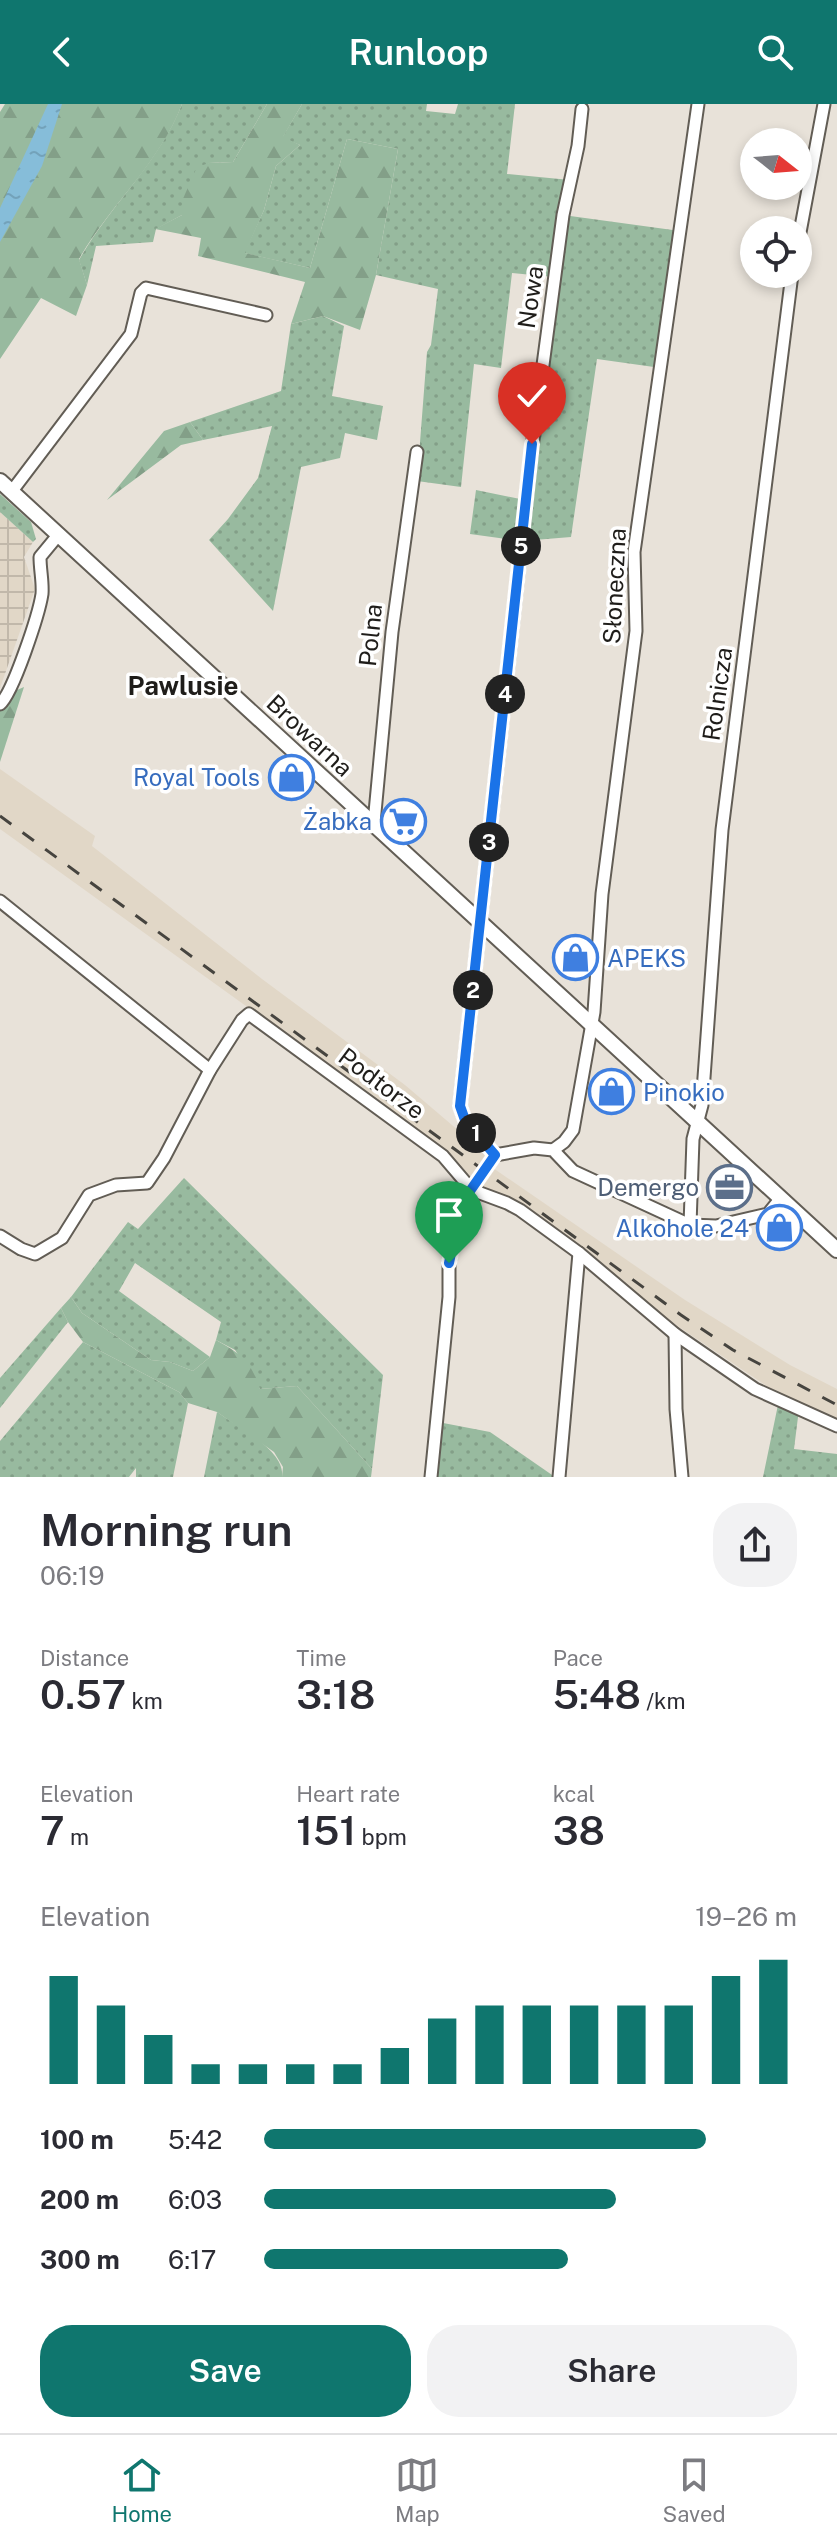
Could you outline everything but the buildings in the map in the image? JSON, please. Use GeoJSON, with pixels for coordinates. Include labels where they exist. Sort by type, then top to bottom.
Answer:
{"type":"FeatureCollection","features":[{"type":"Feature","properties":{"kind":"street","name":"Słoneczna"},"geometry":{"type":"LineString","coordinates":[[553,1150],[573,1130],[594,1012],[604,879],[636,631],[634,552],[698,104]]}},
{"type":"Feature","properties":{"kind":"street"},"geometry":{"type":"LineString","coordinates":[[803,216],[824,104]]}},
{"type":"Feature","properties":{"kind":"street","name":"Nowa"},"geometry":{"type":"LineString","coordinates":[[495,1155],[465,1120],[460,1106],[532,444],[563,215],[578,146],[582,109]]}},
{"type":"Feature","properties":{"kind":"street"},"geometry":{"type":"LineString","coordinates":[[6,486],[131,334],[143,290],[149,288],[266,315]]}},
{"type":"Feature","properties":{"kind":"street","name":"Rolnicza"},"geometry":{"type":"LineString","coordinates":[[690,1225],[693,1139],[704,1092],[726,789],[790,288]]}},
{"type":"Feature","properties":{"kind":"street","name":"Polna"},"geometry":{"type":"LineString","coordinates":[[374,823],[392,632],[417,452]]}},
{"type":"Feature","properties":{"kind":"street","name":"Browarna"},"geometry":{"type":"LineString","coordinates":[[6,486],[837,1250]]}},
{"type":"Feature","properties":{"kind":"street"},"geometry":{"type":"LineString","coordinates":[[0,704],[11,689],[39,607],[42,592],[40,557],[59,534]]}},
{"type":"Feature","properties":{"kind":"street"},"geometry":{"type":"LineString","coordinates":[[0,901],[210,1070]]}},
{"type":"Feature","properties":{"kind":"street","name":"Podtorze"},"geometry":{"type":"LineString","coordinates":[[0,1236],[35,1254],[62,1238],[89,1195],[116,1185],[147,1183],[164,1158],[210,1070],[249,1014],[443,1156],[472,1190],[507,1203],[579,1253],[675,1334],[755,1389],[837,1426]]}},
{"type":"Feature","properties":{"kind":"street"},"geometry":{"type":"LineString","coordinates":[[431,1477],[448,1311],[449,1263],[461,1204],[495,1155],[534,1148],[553,1150],[573,1171],[690,1225],[716,1226],[768,1214],[781,1198]]}},
{"type":"Feature","properties":{"kind":"street"},"geometry":{"type":"LineString","coordinates":[[559,1477],[579,1253]]}},
{"type":"Feature","properties":{"kind":"street"},"geometry":{"type":"LineString","coordinates":[[675,1334],[676,1409],[682,1477]]}},
{"type":"Feature","properties":{"kind":"shaded area"},"geometry":{"type":"Polygon","coordinates":[[[0,512],[33,542],[24,557],[35,589],[0,688],[0,512]]]}},
{"type":"Feature","properties":{"kind":"shaded area"},"geometry":{"type":"Polygon","coordinates":[[[0,769],[95,836],[92,846],[262,979],[405,1085],[486,1154],[493,1168],[685,1300],[790,1365],[837,1389],[837,1420],[777,1393],[676,1325],[516,1203],[466,1177],[442,1147],[0,829],[0,769]]]}},
{"type":"Feature","properties":{"kind":"green space"},"geometry":{"type":"Polygon","coordinates":[[[5,104],[182,104],[161,146],[79,259],[87,285],[76,316],[41,298],[0,359],[0,112],[5,104]]]}},
{"type":"Feature","properties":{"kind":"green space"},"geometry":{"type":"Polygon","coordinates":[[[182,104],[267,104],[233,162],[209,163],[182,215],[156,229],[153,242],[96,246],[87,285],[79,260],[161,146],[182,104]]]}},
{"type":"Feature","properties":{"kind":"green space"},"geometry":{"type":"Polygon","coordinates":[[[267,104],[302,104],[283,137],[300,145],[276,166],[264,210],[245,253],[310,268],[347,139],[398,149],[376,275],[360,330],[323,316],[291,324],[305,282],[198,256],[201,238],[155,229],[182,215],[182,201],[197,167],[233,162],[267,104]]]}},
{"type":"Feature","properties":{"kind":"green space"},"geometry":{"type":"Polygon","coordinates":[[[302,104],[427,104],[426,111],[455,114],[458,104],[515,104],[507,174],[570,180],[563,215],[680,231],[661,368],[597,359],[571,537],[522,541],[470,534],[476,490],[525,500],[554,277],[512,273],[501,368],[474,364],[461,487],[417,481],[427,352],[431,345],[438,289],[376,275],[398,149],[347,139],[310,268],[244,253],[264,210],[276,166],[300,145],[282,138],[302,104]]]}},
{"type":"Feature","properties":{"kind":"green space"},"geometry":{"type":"Polygon","coordinates":[[[323,316],[344,326],[332,396],[383,406],[377,440],[345,433],[340,458],[301,467],[273,611],[209,540],[258,478],[272,426],[203,440],[190,422],[281,391],[291,324],[323,316]]]}},
{"type":"Feature","properties":{"kind":"green space"},"geometry":{"type":"Polygon","coordinates":[[[190,422],[203,440],[181,445],[107,500],[164,431],[190,422]]]}},
{"type":"Feature","properties":{"kind":"green space"},"geometry":{"type":"Polygon","coordinates":[[[0,494],[31,522],[36,539],[33,542],[0,512],[0,494]]]}},
{"type":"Feature","properties":{"kind":"green space"},"geometry":{"type":"Polygon","coordinates":[[[24,687],[0,762],[0,710],[17,690],[24,687]]]}},
{"type":"Feature","properties":{"kind":"green space"},"geometry":{"type":"Polygon","coordinates":[[[184,1178],[383,1375],[372,1469],[297,1386],[260,1389],[235,1350],[216,1340],[221,1322],[135,1263],[119,1291],[210,1357],[193,1371],[170,1362],[151,1360],[82,1313],[71,1297],[128,1222],[138,1229],[184,1178]]]}},
{"type":"Feature","properties":{"kind":"green space"},"geometry":{"type":"Polygon","coordinates":[[[71,1297],[82,1313],[151,1360],[170,1362],[193,1371],[210,1357],[216,1340],[244,1359],[260,1389],[297,1386],[372,1469],[371,1477],[282,1477],[283,1467],[274,1452],[217,1412],[188,1403],[179,1392],[83,1342],[61,1308],[71,1297]]]}},
{"type":"Feature","properties":{"kind":"green space"},"geometry":{"type":"Polygon","coordinates":[[[61,1308],[68,1322],[0,1408],[0,1378],[61,1308]]]}},
{"type":"Feature","properties":{"kind":"green space"},"geometry":{"type":"Polygon","coordinates":[[[83,1342],[179,1392],[188,1403],[173,1477],[136,1477],[136,1468],[129,1477],[0,1477],[0,1441],[83,1342]]]}},
{"type":"Feature","properties":{"kind":"green space"},"geometry":{"type":"Polygon","coordinates":[[[779,1400],[799,1409],[794,1449],[837,1454],[837,1477],[763,1477],[779,1400]]]}},
{"type":"Feature","properties":{"kind":"green space"},"geometry":{"type":"Polygon","coordinates":[[[217,1412],[268,1449],[281,1467],[282,1477],[204,1477],[217,1412]]]}},
{"type":"Feature","properties":{"kind":"green space"},"geometry":{"type":"Polygon","coordinates":[[[438,1422],[490,1432],[555,1477],[431,1477],[438,1422]]]}},
{"type":"Feature","properties":{"kind":"water"},"geometry":{"type":"Polygon","coordinates":[[[48,104],[62,104],[42,166],[0,242],[0,208],[48,104]]]}},
{"type":"Feature","properties":{"kind":"railway"},"geometry":{"type":"LineString","coordinates":[[0,816],[681,1315],[733,1350],[837,1405]]}},
{"type":"Feature","properties":{"kind":"place","name":"Royal Tools"},"geometry":{"type":"Point","coordinates":[291,777]}},
{"type":"Feature","properties":{"kind":"place","name":"Żabka"},"geometry":{"type":"Point","coordinates":[403,821]}},
{"type":"Feature","properties":{"kind":"place","name":"APEKS"},"geometry":{"type":"Point","coordinates":[576,958]}},
{"type":"Feature","properties":{"kind":"place","name":"Pinokio"},"geometry":{"type":"Point","coordinates":[612,1092]}},
{"type":"Feature","properties":{"kind":"place","name":"Demergo"},"geometry":{"type":"Point","coordinates":[730,1187]}},
{"type":"Feature","properties":{"kind":"place","name":"Alkohole 24"},"geometry":{"type":"Point","coordinates":[780,1228]}},
{"type":"Feature","properties":{"kind":"district","name":"Pawlusie"},"geometry":{"type":"Point","coordinates":[183,685]}},
{"type":"Feature","properties":{"kind":"route"},"geometry":{"type":"LineString","coordinates":[[449,1263],[461,1204],[495,1155],[465,1120],[460,1106],[532,444]]}}]}
